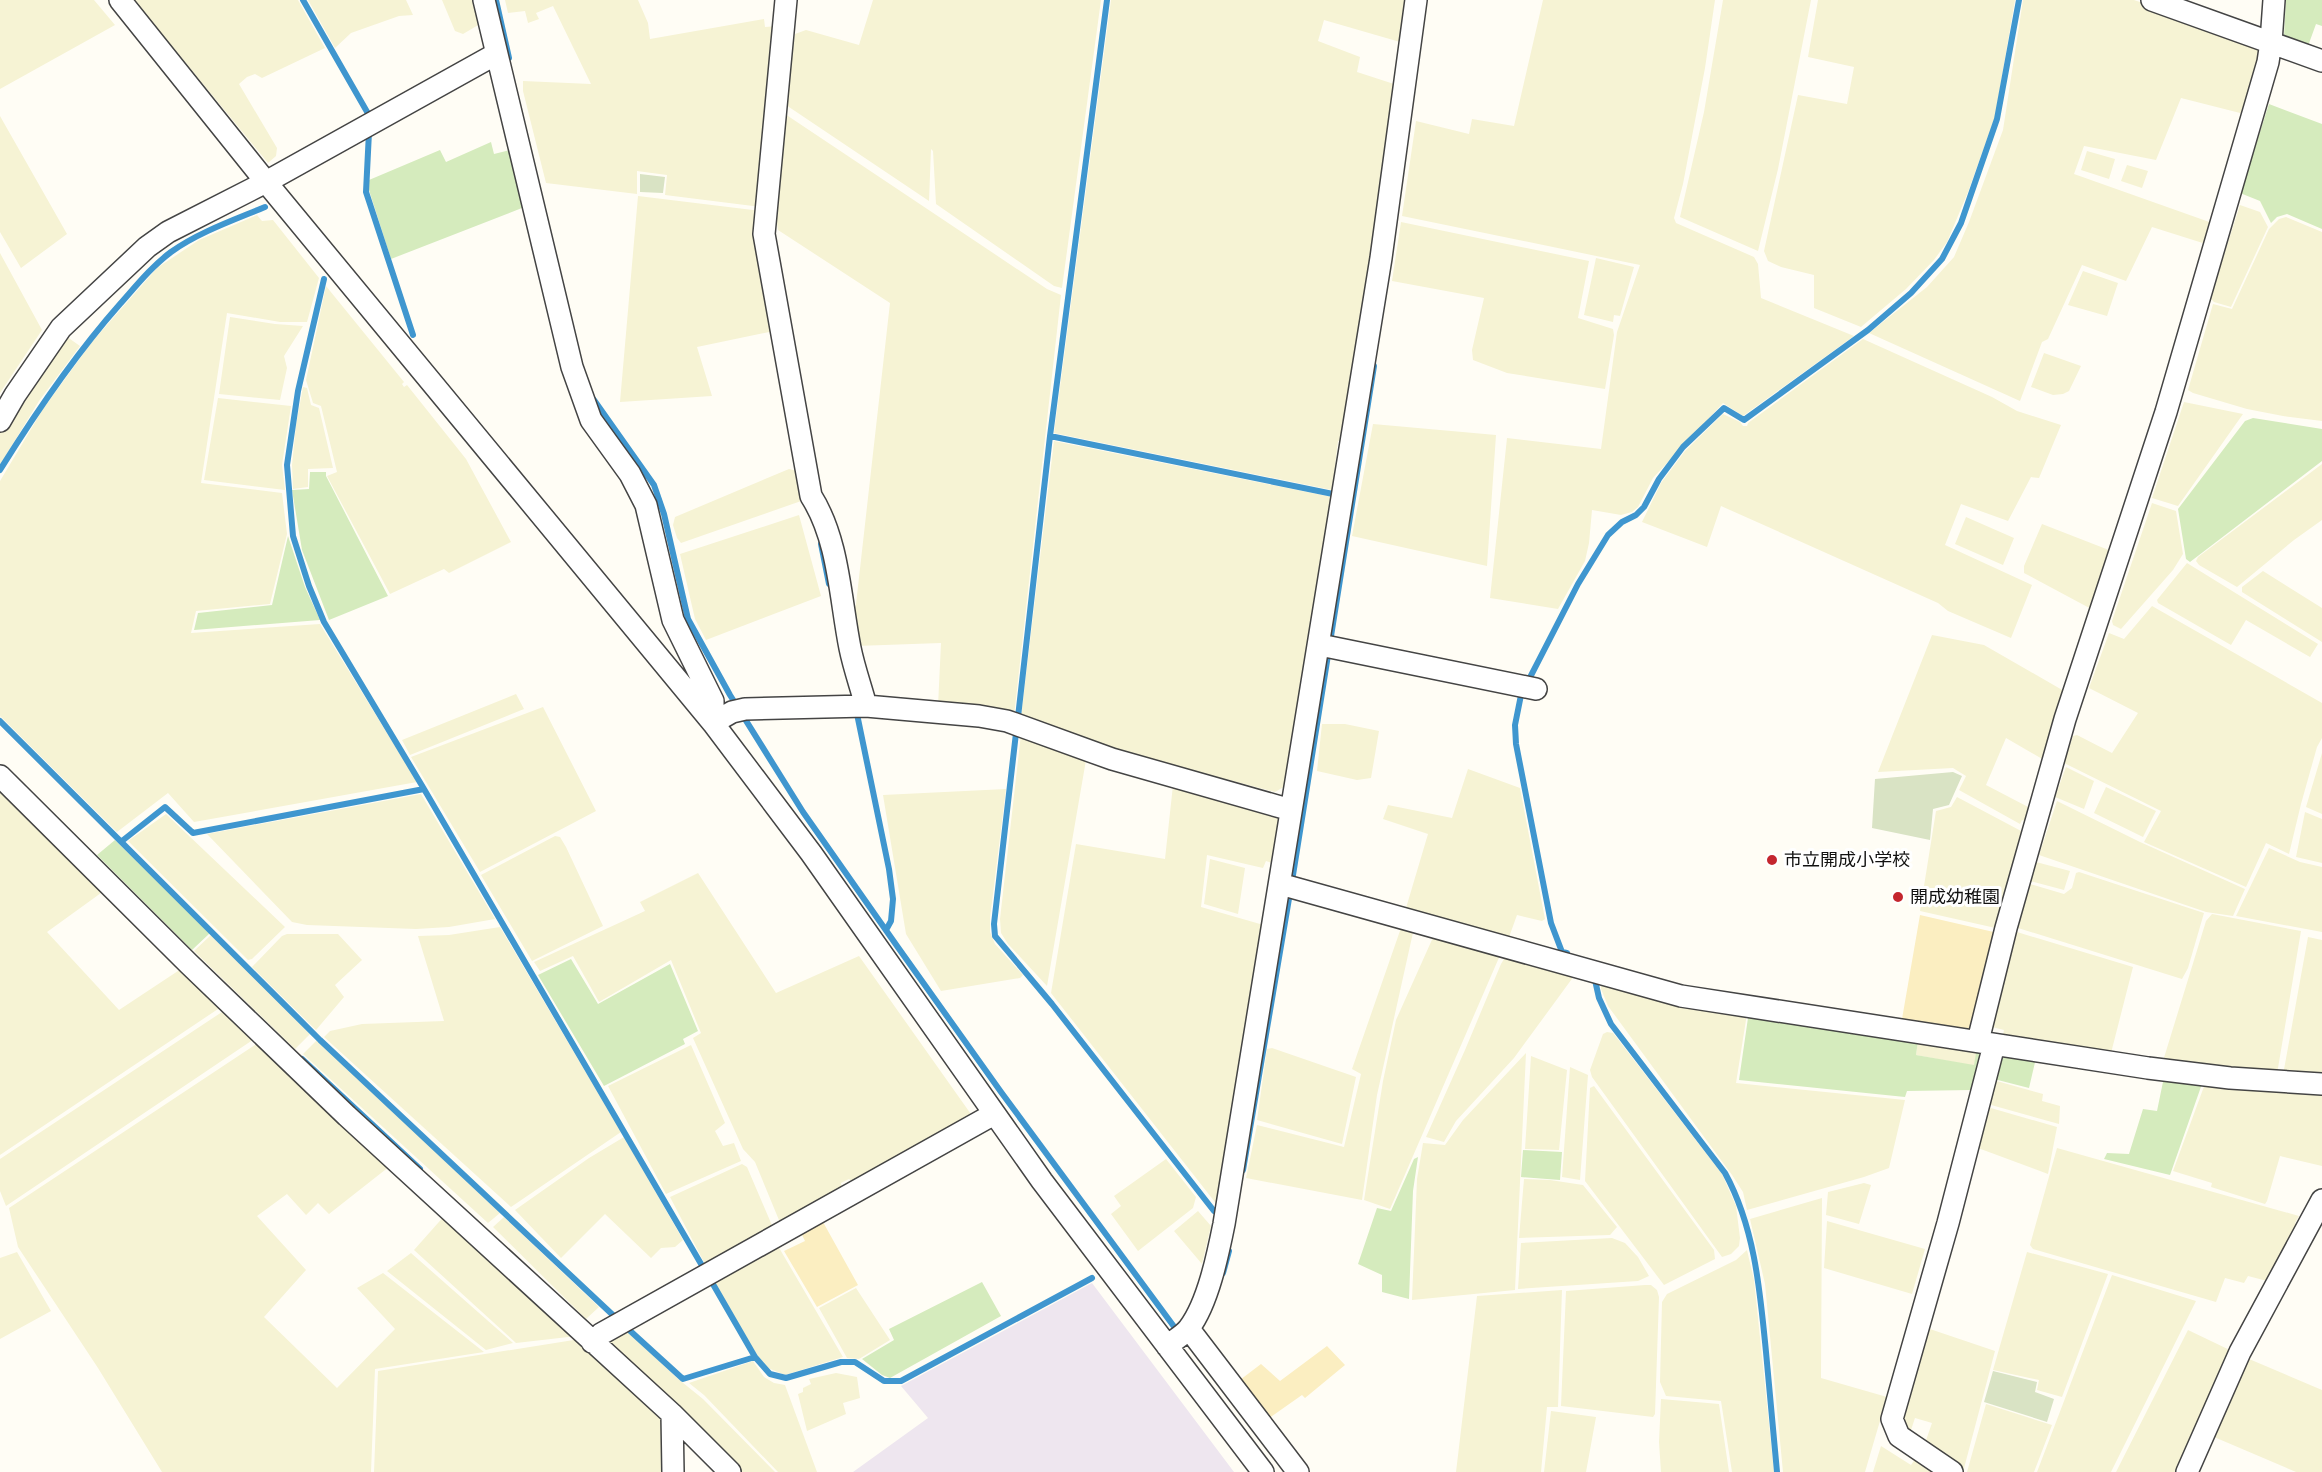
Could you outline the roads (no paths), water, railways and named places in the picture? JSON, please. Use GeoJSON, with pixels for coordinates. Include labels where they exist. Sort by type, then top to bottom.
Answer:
{"type":"FeatureCollection","features":[{"type":"Feature","properties":{"kind":"street"},"geometry":{"type":"LineString","coordinates":[[120,0],[266,182],[713,723],[811,852],[1042,1181],[1185,1337],[1298,1472]]}},
{"type":"Feature","properties":{"kind":"street"},"geometry":{"type":"LineString","coordinates":[[484,0],[572,367],[591,420],[630,474],[646,505],[673,620],[713,701],[713,723]]}},
{"type":"Feature","properties":{"kind":"street"},"geometry":{"type":"LineString","coordinates":[[786,0],[764,234],[812,496],[824,517],[840,586],[851,649],[866,706]]}},
{"type":"Feature","properties":{"kind":"street"},"geometry":{"type":"LineString","coordinates":[[1185,1337],[1213,1273],[1288,886],[1291,810],[1327,646],[1416,0]]}},
{"type":"Feature","properties":{"kind":"street"},"geometry":{"type":"LineString","coordinates":[[2152,0],[2322,61]]}},
{"type":"Feature","properties":{"kind":"street"},"geometry":{"type":"LineString","coordinates":[[1952,1472],[1899,1436],[1892,1419],[1948,1223],[1986,1043],[2006,928],[2065,719],[2166,412],[2268,62],[2274,0]]}},
{"type":"Feature","properties":{"kind":"street"},"geometry":{"type":"LineString","coordinates":[[0,421],[61,328],[147,247],[168,232],[266,182],[496,54]]}},
{"type":"Feature","properties":{"kind":"street"},"geometry":{"type":"LineString","coordinates":[[1327,646],[1529,687]]}},
{"type":"Feature","properties":{"kind":"street"},"geometry":{"type":"LineString","coordinates":[[713,723],[739,710],[866,706],[950,713],[1007,721],[1112,759],[1291,810]]}},
{"type":"Feature","properties":{"kind":"street"},"geometry":{"type":"LineString","coordinates":[[0,776],[189,964],[347,1116],[596,1338],[730,1472]]}},
{"type":"Feature","properties":{"kind":"street"},"geometry":{"type":"LineString","coordinates":[[1288,886],[1681,996],[2183,1072],[2322,1084]]}},
{"type":"Feature","properties":{"kind":"street"},"geometry":{"type":"LineString","coordinates":[[596,1338],[994,1114]]}},
{"type":"Feature","properties":{"kind":"street"},"geometry":{"type":"LineString","coordinates":[[2187,1472],[2240,1352],[2322,1200]]}},
{"type":"Feature","properties":{"kind":"street"},"geometry":{"type":"LineString","coordinates":[[1185,1337],[1263,1472]]}},
{"type":"Feature","properties":{"kind":"street"},"geometry":{"type":"LineString","coordinates":[[672,1414],[673,1472]]}},
{"type":"Feature","properties":{"kind":"waterway"},"geometry":{"type":"LineString","coordinates":[[303,0],[370,117],[369,120]]}},
{"type":"Feature","properties":{"kind":"waterway"},"geometry":{"type":"LineString","coordinates":[[496,0],[509,58]]}},
{"type":"Feature","properties":{"kind":"waterway"},"geometry":{"type":"LineString","coordinates":[[1018,717],[1050,436],[1107,0]]}},
{"type":"Feature","properties":{"kind":"waterway"},"geometry":{"type":"LineString","coordinates":[[1567,953],[1562,952],[1551,923],[1516,744],[1515,725],[1521,695],[1578,584],[1608,535],[1644,507],[1659,479],[1683,447],[1724,408],[1744,420],[1868,330],[1911,293],[1942,259],[1961,223],[1997,119],[2019,0]]}},
{"type":"Feature","properties":{"kind":"waterway"},"geometry":{"type":"LineString","coordinates":[[369,132],[366,192],[413,335]]}},
{"type":"Feature","properties":{"kind":"waterway"},"geometry":{"type":"LineString","coordinates":[[0,470],[71,364],[150,270],[171,252],[193,238],[265,207]]}},
{"type":"Feature","properties":{"kind":"waterway"},"geometry":{"type":"LineString","coordinates":[[324,279],[298,391],[287,465],[293,536],[309,586],[324,622],[704,1269]]}},
{"type":"Feature","properties":{"kind":"waterway"},"geometry":{"type":"LineString","coordinates":[[1243,1170],[1293,875],[1374,366]]}},
{"type":"Feature","properties":{"kind":"waterway"},"geometry":{"type":"LineString","coordinates":[[594,400],[654,485],[664,514],[688,619],[730,695],[803,812],[1001,1092],[1178,1332]]}},
{"type":"Feature","properties":{"kind":"waterway"},"geometry":{"type":"LineString","coordinates":[[1050,436],[1333,494]]}},
{"type":"Feature","properties":{"kind":"waterway"},"geometry":{"type":"LineString","coordinates":[[821,544],[829,584]]}},
{"type":"Feature","properties":{"kind":"waterway"},"geometry":{"type":"LineString","coordinates":[[857,714],[889,869],[893,899],[891,921],[886,930]]}},
{"type":"Feature","properties":{"kind":"waterway"},"geometry":{"type":"LineString","coordinates":[[0,721],[320,1040],[615,1317]]}},
{"type":"Feature","properties":{"kind":"waterway"},"geometry":{"type":"LineString","coordinates":[[1016,733],[994,924],[995,936],[1052,1004],[1214,1211]]}},
{"type":"Feature","properties":{"kind":"waterway"},"geometry":{"type":"LineString","coordinates":[[122,841],[165,807],[193,833],[424,789]]}},
{"type":"Feature","properties":{"kind":"waterway"},"geometry":{"type":"LineString","coordinates":[[1595,980],[1599,998],[1611,1024],[1725,1173],[1735,1194],[1750,1238],[1758,1283],[1777,1472]]}},
{"type":"Feature","properties":{"kind":"waterway"},"geometry":{"type":"LineString","coordinates":[[302,1059],[420,1169]]}},
{"type":"Feature","properties":{"kind":"waterway"},"geometry":{"type":"LineString","coordinates":[[1223,1273],[1229,1251]]}},
{"type":"Feature","properties":{"kind":"waterway"},"geometry":{"type":"LineString","coordinates":[[710,1279],[755,1357],[770,1374],[786,1378],[841,1362],[855,1362],[884,1381],[901,1381],[1092,1278]]}},
{"type":"Feature","properties":{"kind":"waterway"},"geometry":{"type":"LineString","coordinates":[[627,1328],[683,1379],[755,1357]]}},
{"type":"Feature","properties":{"kind":"place","name":"市立開成小学校"},"geometry":{"type":"Point","coordinates":[1772,860]}},
{"type":"Feature","properties":{"kind":"place","name":"開成幼稚園"},"geometry":{"type":"Point","coordinates":[1898,897]}}]}
